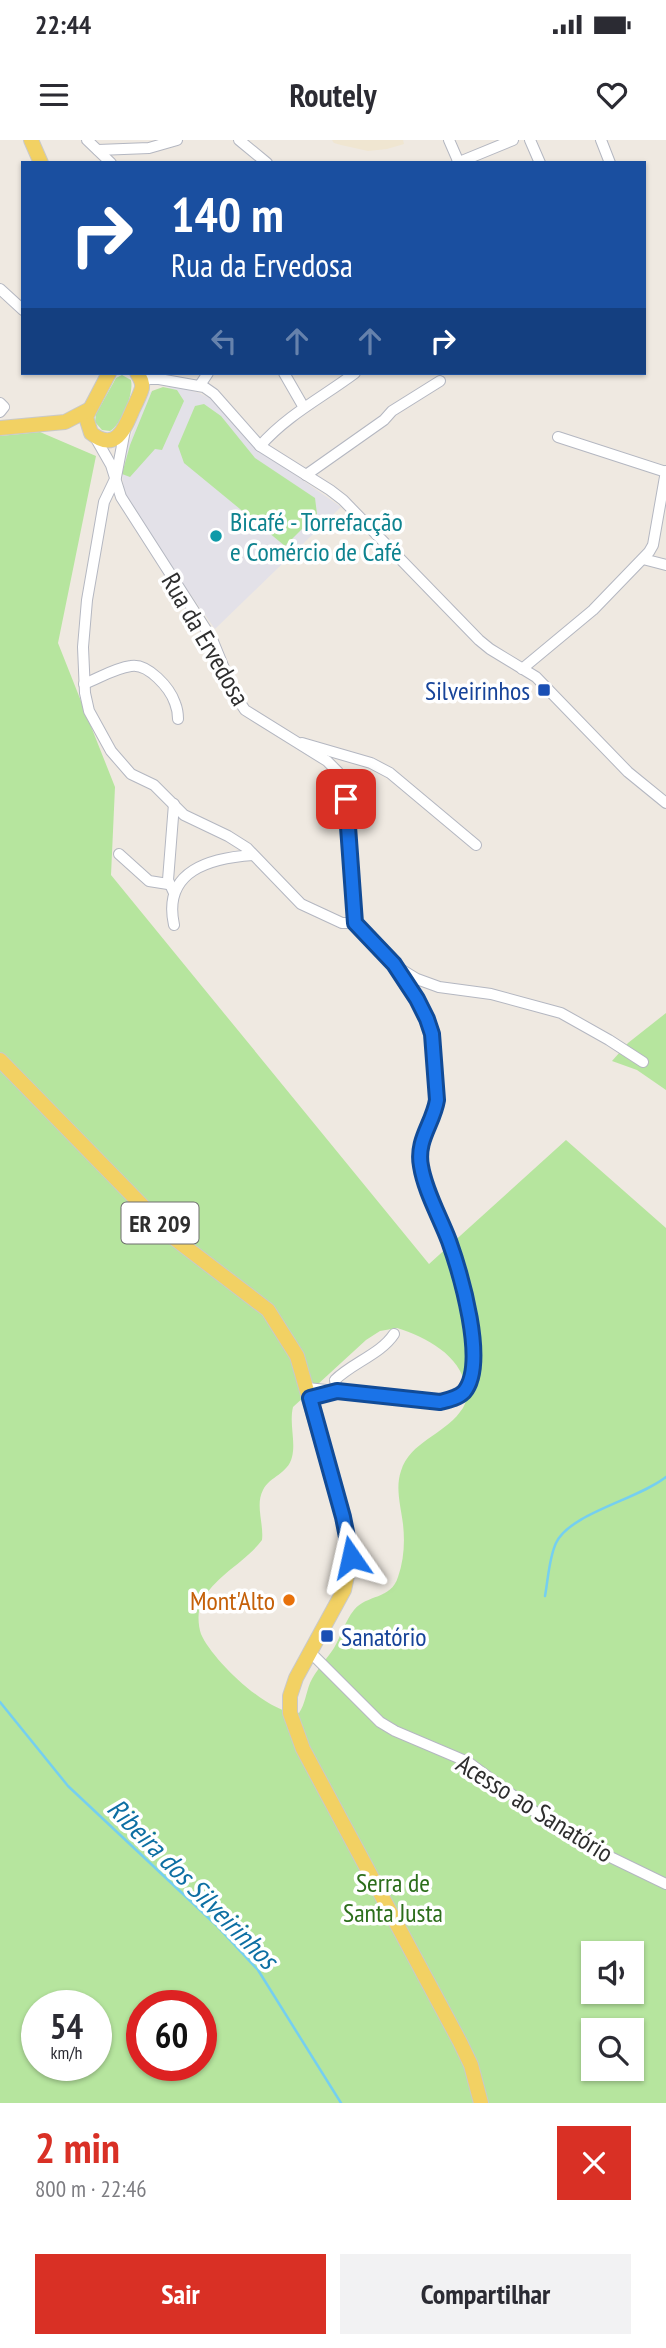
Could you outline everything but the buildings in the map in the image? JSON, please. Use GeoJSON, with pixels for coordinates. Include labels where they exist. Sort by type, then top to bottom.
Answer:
{"type":"FeatureCollection","features":[{"type":"Feature","properties":{"kind":"main road"},"geometry":{"type":"LineString","coordinates":[[32,140],[40,161]]}},
{"type":"Feature","properties":{"kind":"main road"},"geometry":{"type":"LineString","coordinates":[[92,433],[86,417],[108,375]]}},
{"type":"Feature","properties":{"kind":"main road"},"geometry":{"type":"LineString","coordinates":[[52,424],[92,433],[102,440],[112,439],[125,430],[146,376]]}},
{"type":"Feature","properties":{"kind":"main road"},"geometry":{"type":"LineString","coordinates":[[0,428],[52,424],[72,419],[88,410]]}},
{"type":"Feature","properties":{"kind":"main road","name":"ER 209"},"geometry":{"type":"LineString","coordinates":[[0,1060],[175,1239],[268,1310],[297,1356],[308,1393]]}},
{"type":"Feature","properties":{"kind":"main road"},"geometry":{"type":"LineString","coordinates":[[308,1393],[343,1517],[351,1557],[344,1590],[296,1678],[290,1696],[290,1713],[295,1730],[460,2042],[471,2065],[481,2103]]}},
{"type":"Feature","properties":{"kind":"street"},"geometry":{"type":"LineString","coordinates":[[87,140],[109,161]]}},
{"type":"Feature","properties":{"kind":"street"},"geometry":{"type":"LineString","coordinates":[[98,150],[149,148],[177,140]]}},
{"type":"Feature","properties":{"kind":"street"},"geometry":{"type":"LineString","coordinates":[[239,140],[249,144],[265,161]]}},
{"type":"Feature","properties":{"kind":"street"},"geometry":{"type":"LineString","coordinates":[[449,140],[457,161]]}},
{"type":"Feature","properties":{"kind":"street"},"geometry":{"type":"LineString","coordinates":[[463,161],[513,140]]}},
{"type":"Feature","properties":{"kind":"street"},"geometry":{"type":"LineString","coordinates":[[530,140],[539,161]]}},
{"type":"Feature","properties":{"kind":"street"},"geometry":{"type":"LineString","coordinates":[[601,140],[609,161]]}},
{"type":"Feature","properties":{"kind":"street"},"geometry":{"type":"LineString","coordinates":[[0,289],[21,308]]}},
{"type":"Feature","properties":{"kind":"street"},"geometry":{"type":"LineString","coordinates":[[200,386],[207,375]]}},
{"type":"Feature","properties":{"kind":"street"},"geometry":{"type":"LineString","coordinates":[[285,375],[303,406]]}},
{"type":"Feature","properties":{"kind":"street"},"geometry":{"type":"LineString","coordinates":[[260,446],[273,431],[303,406],[352,375]]}},
{"type":"Feature","properties":{"kind":"street"},"geometry":{"type":"LineString","coordinates":[[146,376],[200,386],[214,394],[260,446],[343,500],[490,649],[539,680],[628,772],[666,803]]}},
{"type":"Feature","properties":{"kind":"street"},"geometry":{"type":"LineString","coordinates":[[136,401],[155,385],[172,381]]}},
{"type":"Feature","properties":{"kind":"street"},"geometry":{"type":"LineString","coordinates":[[306,475],[384,421],[392,411],[440,381]]}},
{"type":"Feature","properties":{"kind":"street"},"geometry":{"type":"LineString","coordinates":[[0,403],[4,407],[0,412]]}},
{"type":"Feature","properties":{"kind":"street"},"geometry":{"type":"LineString","coordinates":[[125,430],[116,477],[104,502],[88,600],[83,647],[84,684],[89,710],[111,751],[131,774],[154,785],[184,815],[228,836],[254,855],[301,904],[342,923],[355,923],[394,964],[417,999],[432,1034],[436,1110],[422,1139],[419,1154],[421,1170],[449,1241],[459,1275],[473,1348],[473,1369],[469,1383],[463,1393],[440,1402],[337,1391],[308,1393]]}},
{"type":"Feature","properties":{"kind":"street","name":"Rua da Ervedosa"},"geometry":{"type":"LineString","coordinates":[[92,433],[116,477],[121,497],[212,639],[235,695],[245,710],[327,761],[338,772],[346,799],[355,923]]}},
{"type":"Feature","properties":{"kind":"street"},"geometry":{"type":"LineString","coordinates":[[522,669],[593,610],[643,559],[653,545],[666,474],[558,437]]}},
{"type":"Feature","properties":{"kind":"street"},"geometry":{"type":"LineString","coordinates":[[643,559],[666,565]]}},
{"type":"Feature","properties":{"kind":"street"},"geometry":{"type":"LineString","coordinates":[[84,684],[132,665],[139,666],[169,691],[175,700],[178,719]]}},
{"type":"Feature","properties":{"kind":"street"},"geometry":{"type":"LineString","coordinates":[[293,741],[371,763],[390,773],[476,845]]}},
{"type":"Feature","properties":{"kind":"street"},"geometry":{"type":"LineString","coordinates":[[174,804],[171,857],[174,925]]}},
{"type":"Feature","properties":{"kind":"street"},"geometry":{"type":"LineString","coordinates":[[119,854],[149,881],[171,888]]}},
{"type":"Feature","properties":{"kind":"street"},"geometry":{"type":"LineString","coordinates":[[171,888],[193,870],[211,861],[254,855]]}},
{"type":"Feature","properties":{"kind":"street"},"geometry":{"type":"LineString","coordinates":[[171,857],[180,867],[193,870]]}},
{"type":"Feature","properties":{"kind":"street"},"geometry":{"type":"LineString","coordinates":[[394,964],[417,979],[439,987],[491,994],[561,1013],[643,1062]]}},
{"type":"Feature","properties":{"kind":"street"},"geometry":{"type":"LineString","coordinates":[[337,1391],[335,1380],[346,1369],[388,1343],[394,1334]]}},
{"type":"Feature","properties":{"kind":"street","name":"Acesso ao Sanatório"},"geometry":{"type":"LineString","coordinates":[[310,1652],[380,1722],[468,1762],[569,1837],[666,1884]]}},
{"type":"Feature","properties":{"kind":"shaded area"},"geometry":{"type":"Polygon","coordinates":[[[332,140],[403,140],[404,144],[368,151],[334,143],[332,140]]]}},
{"type":"Feature","properties":{"kind":"shaded area"},"geometry":{"type":"Polygon","coordinates":[[[174,386],[215,401],[258,449],[341,507],[215,629],[155,544],[124,491],[121,464],[147,393],[174,386]]]}},
{"type":"Feature","properties":{"kind":"green space"},"geometry":{"type":"Polygon","coordinates":[[[122,375],[131,380],[131,392],[126,408],[119,422],[110,431],[102,430],[95,422],[96,414],[116,378],[122,375]]]}},
{"type":"Feature","properties":{"kind":"green space"},"geometry":{"type":"Polygon","coordinates":[[[163,387],[177,390],[184,401],[162,450],[155,449],[130,477],[122,474],[130,445],[152,391],[163,387]]]}},
{"type":"Feature","properties":{"kind":"green space"},"geometry":{"type":"Polygon","coordinates":[[[204,404],[221,416],[255,458],[315,498],[317,514],[285,546],[184,463],[178,446],[195,406],[204,404]]]}},
{"type":"Feature","properties":{"kind":"green space","name":"Serra de Santa Justa"},"geometry":{"type":"Polygon","coordinates":[[[40,432],[96,456],[58,643],[115,787],[111,875],[429,1264],[566,1140],[666,1228],[666,2103],[0,2103],[0,436],[40,432]],[[397,1328],[380,1331],[366,1340],[293,1407],[290,1463],[266,1485],[261,1496],[262,1540],[214,1585],[199,1610],[201,1634],[217,1658],[258,1696],[287,1712],[299,1713],[312,1678],[334,1648],[354,1610],[365,1601],[390,1590],[395,1584],[402,1564],[404,1544],[398,1491],[401,1471],[412,1453],[453,1420],[466,1400],[467,1390],[463,1376],[449,1357],[430,1342],[397,1328]]]}},
{"type":"Feature","properties":{"kind":"green space"},"geometry":{"type":"Polygon","coordinates":[[[666,1013],[666,1090],[637,1070],[612,1061],[628,1043],[666,1013]]]}},
{"type":"Feature","properties":{"kind":"waterway"},"geometry":{"type":"LineString","coordinates":[[545,1596],[552,1555],[564,1532],[575,1523],[666,1477]]}},
{"type":"Feature","properties":{"kind":"waterway","name":"Ribeira dos Silveirinhos"},"geometry":{"type":"LineString","coordinates":[[0,1702],[68,1786],[216,1925],[258,1970],[341,2103]]}},
{"type":"Feature","properties":{"kind":"place","name":"Bicafé - Torrefacção e Comércio de Café"},"geometry":{"type":"Point","coordinates":[216,536]}},
{"type":"Feature","properties":{"kind":"place","name":"Silveirinhos"},"geometry":{"type":"Point","coordinates":[544,690]}},
{"type":"Feature","properties":{"kind":"place","name":"Mont'Alto"},"geometry":{"type":"Point","coordinates":[289,1600]}},
{"type":"Feature","properties":{"kind":"place","name":"Sanatório"},"geometry":{"type":"Point","coordinates":[327,1636]}},
{"type":"Feature","properties":{"kind":"route"},"geometry":{"type":"LineString","coordinates":[[346,799],[355,923],[394,964],[417,999],[432,1034],[437,1100],[436,1110],[422,1139],[419,1154],[421,1170],[456,1262],[473,1348],[473,1369],[469,1383],[463,1393],[454,1398],[440,1402],[423,1401],[337,1391],[310,1398],[349,1540],[351,1557]]}}]}
